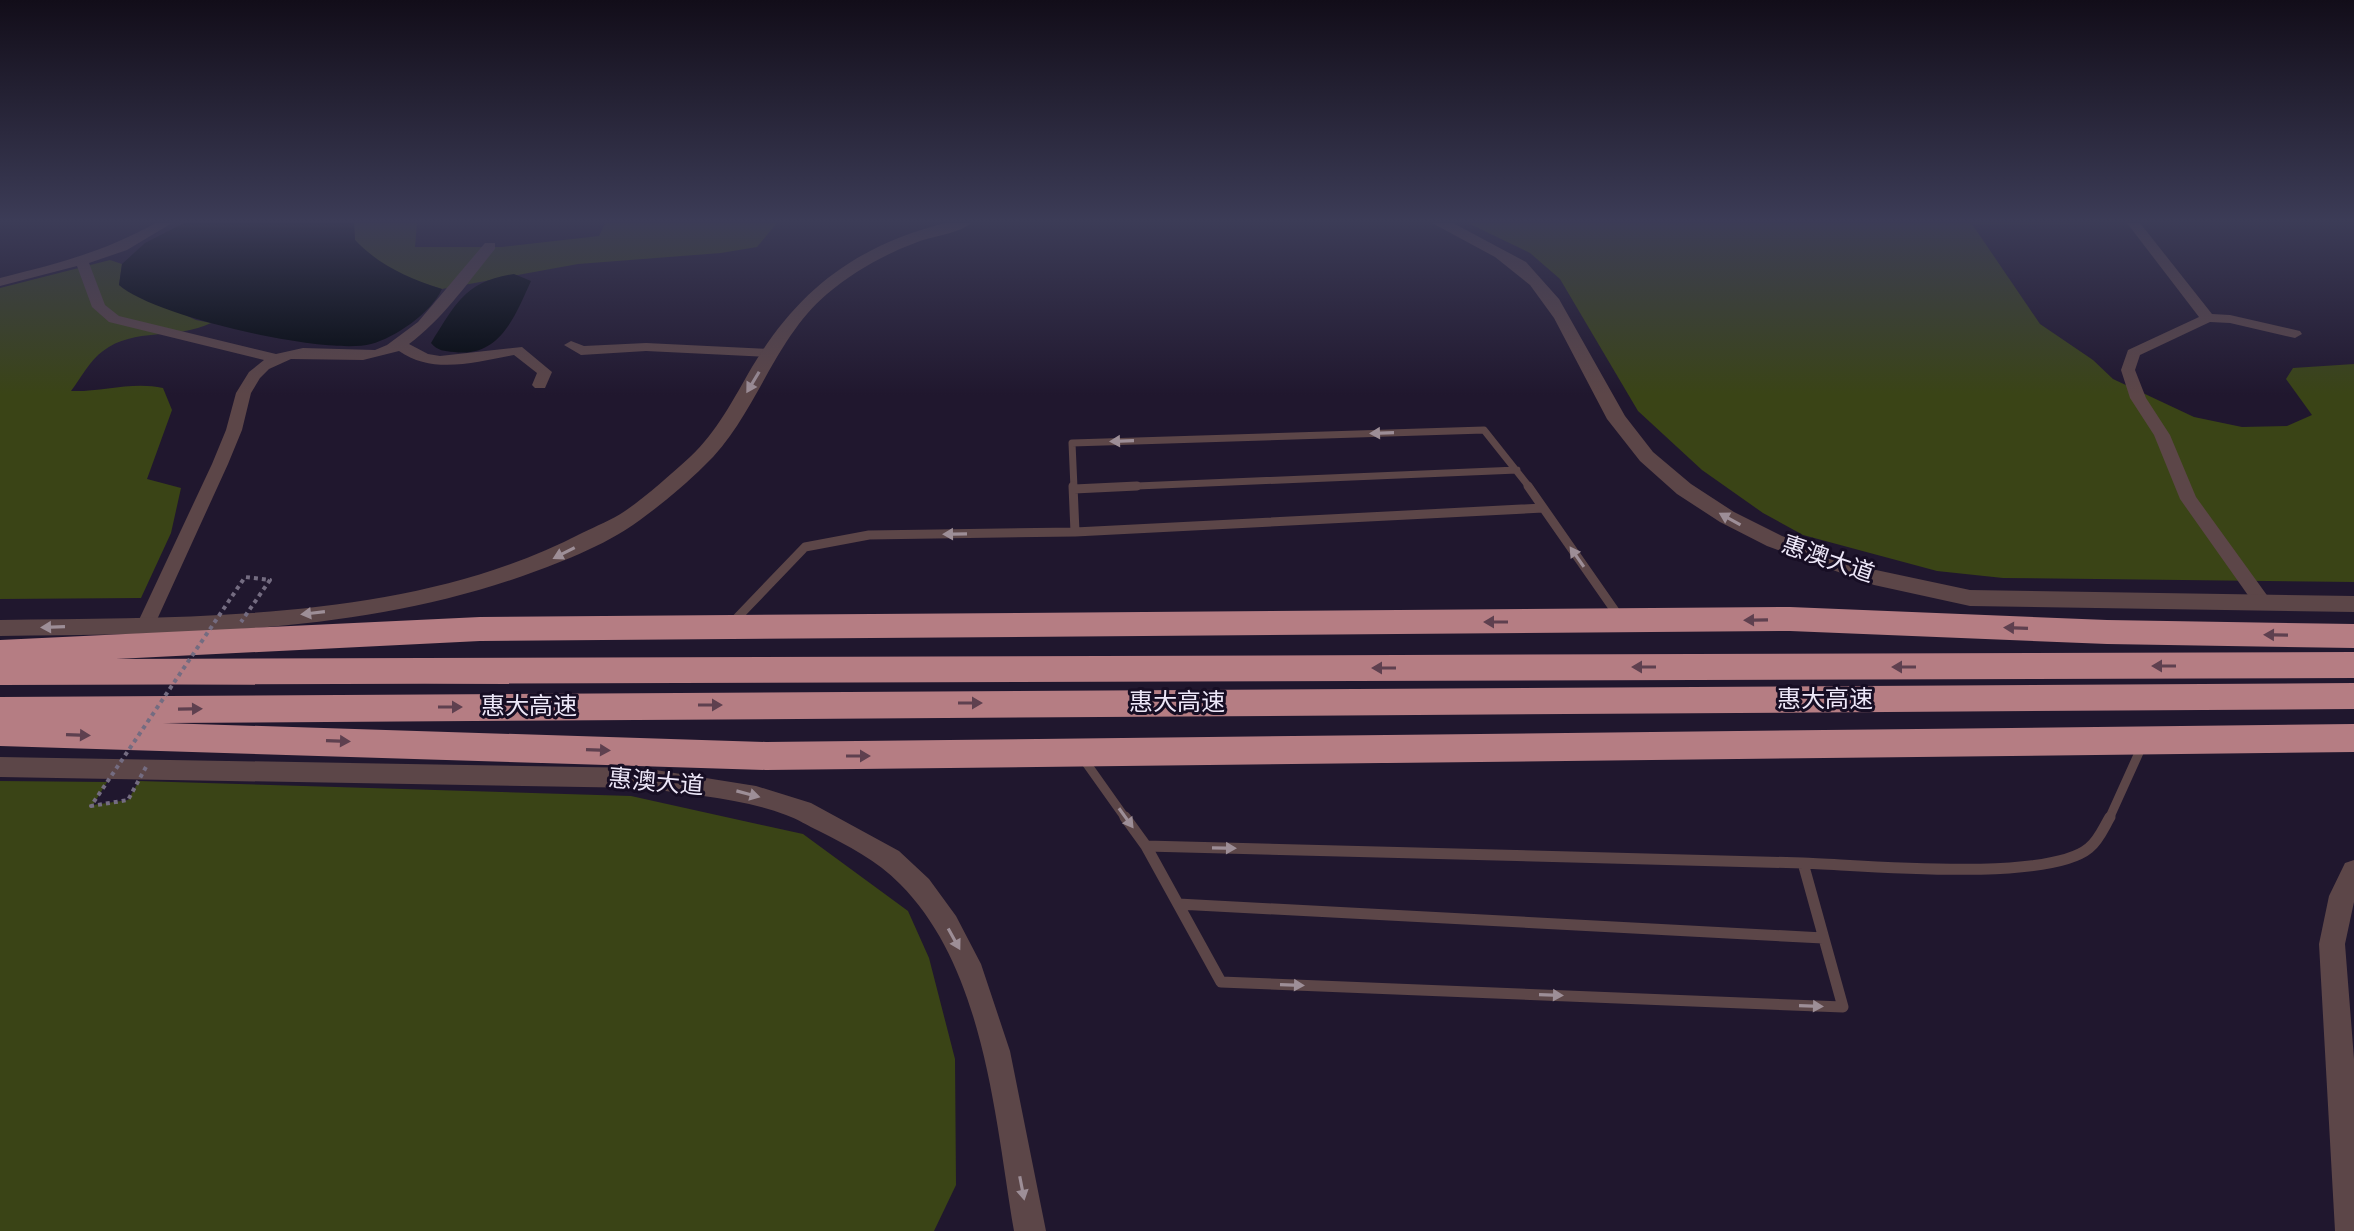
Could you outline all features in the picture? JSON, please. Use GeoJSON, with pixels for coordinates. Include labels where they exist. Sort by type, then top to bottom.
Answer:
{"type":"FeatureCollection","features":[{"type":"Feature","properties":{"kind":"highway"},"geometry":{"type":"LineString","coordinates":[[0,652],[480,629],[729,626],[1790,619],[2107,632],[2354,636]]}},
{"type":"Feature","properties":{"kind":"highway","name":"惠大高速"},"geometry":{"type":"LineString","coordinates":[[0,672],[2354,665]]}},
{"type":"Feature","properties":{"kind":"highway","name":"惠大高速"},"geometry":{"type":"LineString","coordinates":[[0,711],[2354,696]]}},
{"type":"Feature","properties":{"kind":"highway"},"geometry":{"type":"LineString","coordinates":[[0,732],[766,756],[2144,743],[2354,738]]}},
{"type":"Feature","properties":{"kind":"street"},"geometry":{"type":"LineString","coordinates":[[89,280],[99,307],[114,319],[276,358]]}},
{"type":"Feature","properties":{"kind":"street"},"geometry":{"type":"LineString","coordinates":[[146,624],[232,438],[239,398],[247,383],[284,354],[377,354],[399,344],[415,332],[460,280]]}},
{"type":"Feature","properties":{"kind":"street"},"geometry":{"type":"LineString","coordinates":[[0,628],[241,622],[381,604],[452,591],[505,577],[559,557],[637,512],[699,460],[725,428],[801,309],[832,280]]}},
{"type":"Feature","properties":{"kind":"street","name":"惠澳大道"},"geometry":{"type":"LineString","coordinates":[[1534,280],[1562,318],[1617,420],[1661,468],[1722,514],[1798,553],[1934,592],[1970,598],[2354,604]]}},
{"type":"Feature","properties":{"kind":"street"},"geometry":{"type":"LineString","coordinates":[[2178,280],[2208,318]]}},
{"type":"Feature","properties":{"kind":"street"},"geometry":{"type":"LineString","coordinates":[[2263,603],[2188,499],[2162,435],[2138,398],[2128,370],[2133,353],[2208,318],[2230,319],[2295,334]]}},
{"type":"Feature","properties":{"kind":"street"},"geometry":{"type":"LineString","coordinates":[[399,344],[412,355],[438,361],[517,350],[545,372],[540,385]]}},
{"type":"Feature","properties":{"kind":"street"},"geometry":{"type":"LineString","coordinates":[[571,345],[581,351],[646,347],[771,353]]}},
{"type":"Feature","properties":{"kind":"street","name":"惠澳大道"},"geometry":{"type":"LineString","coordinates":[[0,767],[146,767],[643,778],[734,790],[794,807],[888,858],[919,885],[948,927],[970,968],[988,1019],[1030,1231]]}},
{"type":"Feature","properties":{"kind":"street"},"geometry":{"type":"LineString","coordinates":[[2351,1231],[2332,944],[2342,896],[2354,871]]}},
{"type":"Feature","properties":{"kind":"lane"},"geometry":{"type":"LineString","coordinates":[[1075,532],[1072,443],[1484,430],[1517,470],[1622,621]]}},
{"type":"Feature","properties":{"kind":"lane"},"geometry":{"type":"LineString","coordinates":[[1074,489],[1517,470]]}},
{"type":"Feature","properties":{"kind":"lane"},"geometry":{"type":"LineString","coordinates":[[729,626],[805,547],[869,535],[1075,532],[1543,508]]}},
{"type":"Feature","properties":{"kind":"lane"},"geometry":{"type":"LineString","coordinates":[[1146,846],[2004,868],[2070,858],[2088,849],[2101,831],[2144,743]]}},
{"type":"Feature","properties":{"kind":"lane"},"geometry":{"type":"LineString","coordinates":[[1080,755],[1146,846],[1221,982],[1843,1007],[1803,863]]}},
{"type":"Feature","properties":{"kind":"lane"},"geometry":{"type":"LineString","coordinates":[[1178,904],[1823,938]]}},
{"type":"Feature","properties":{"kind":"path"},"geometry":{"type":"LineString","coordinates":[[146,767],[128,800],[91,806],[245,577],[270,580],[241,622]]}},
{"type":"Feature","properties":{"kind":"green space"},"geometry":{"type":"Polygon","coordinates":[[[30,280],[120,280],[119,285],[196,320],[211,323],[115,344],[94,359],[71,391],[140,386],[163,388],[172,410],[147,479],[181,488],[171,533],[141,598],[0,599],[0,288],[30,280]]]}},
{"type":"Feature","properties":{"kind":"green space"},"geometry":{"type":"Polygon","coordinates":[[[414,280],[489,280],[442,289],[414,280]]]}},
{"type":"Feature","properties":{"kind":"green space"},"geometry":{"type":"Polygon","coordinates":[[[1561,280],[2010,280],[2040,324],[2093,360],[2113,379],[2194,417],[2242,427],[2287,426],[2312,415],[2286,379],[2293,368],[2354,364],[2354,582],[2003,578],[1937,571],[1803,535],[1763,513],[1702,470],[1638,411],[1561,280]]]}},
{"type":"Feature","properties":{"kind":"green space"},"geometry":{"type":"Polygon","coordinates":[[[0,781],[107,782],[93,805],[128,800],[139,781],[631,796],[803,834],[908,911],[929,958],[955,1059],[956,1185],[934,1231],[0,1231],[0,781]]]}},
{"type":"Feature","properties":{"kind":"shaded area"},"geometry":{"type":"Polygon","coordinates":[[[120,280],[418,280],[442,289],[412,323],[391,336],[371,344],[349,346],[280,339],[241,331],[166,309],[119,285],[120,280]]]}},
{"type":"Feature","properties":{"kind":"shaded area"},"geometry":{"type":"Polygon","coordinates":[[[531,281],[512,320],[494,341],[470,352],[436,348],[431,343],[455,306],[484,282],[531,281]]]}}]}
